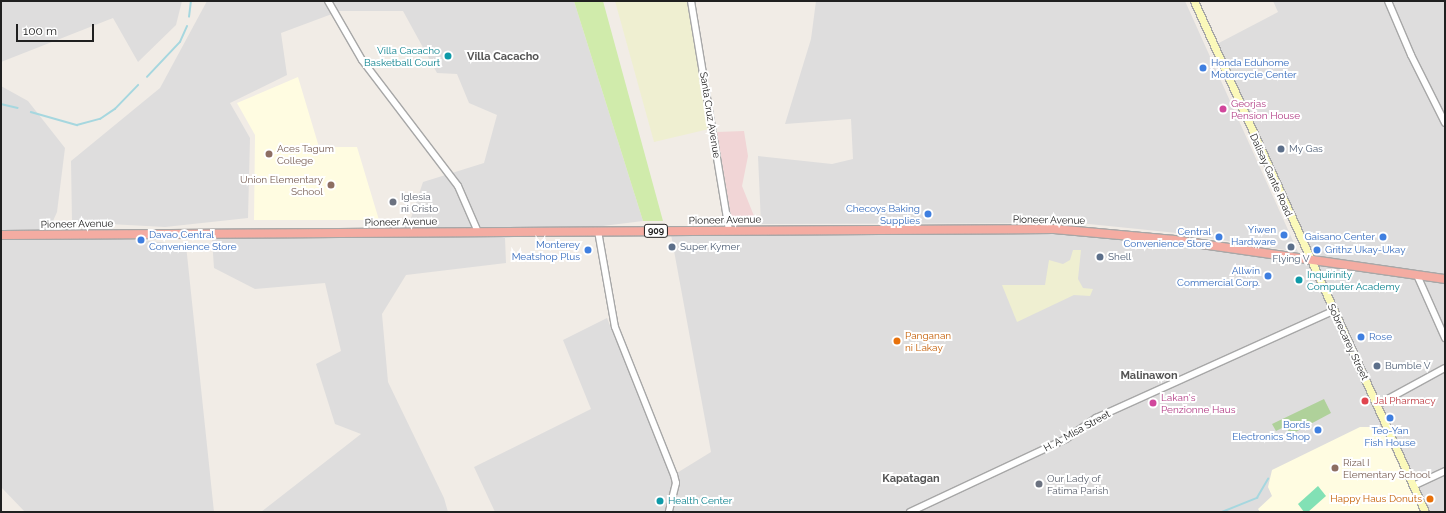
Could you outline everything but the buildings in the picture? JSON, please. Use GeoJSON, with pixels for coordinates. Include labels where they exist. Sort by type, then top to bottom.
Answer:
{"type":"FeatureCollection","features":[{"type":"Feature","properties":{"kind":"highway","name":"Pioneer Avenue"},"geometry":{"type":"LineString","coordinates":[[1,235],[729,230],[1089,230],[1445,279]]}},
{"type":"Feature","properties":{"kind":"main road","name":"Dalisay Gante Road"},"geometry":{"type":"LineString","coordinates":[[1194,1],[1309,260]]}},
{"type":"Feature","properties":{"kind":"main road","name":"Sobrecarey Street"},"geometry":{"type":"LineString","coordinates":[[1309,260],[1425,512]]}},
{"type":"Feature","properties":{"kind":"street"},"geometry":{"type":"LineString","coordinates":[[328,1],[362,60],[458,186],[478,232]]}},
{"type":"Feature","properties":{"kind":"street","name":"Santa Cruz Avenue"},"geometry":{"type":"LineString","coordinates":[[691,1],[729,230]]}},
{"type":"Feature","properties":{"kind":"street"},"geometry":{"type":"LineString","coordinates":[[1388,1],[1411,55],[1445,123]]}},
{"type":"Feature","properties":{"kind":"street"},"geometry":{"type":"LineString","coordinates":[[598,231],[615,327],[674,475],[675,488],[669,512]]}},
{"type":"Feature","properties":{"kind":"street"},"geometry":{"type":"LineString","coordinates":[[1417,275],[1445,338]]}},
{"type":"Feature","properties":{"kind":"street","name":"H. A. Misa Street"},"geometry":{"type":"LineString","coordinates":[[910,512],[1066,438],[1096,418],[1333,311]]}},
{"type":"Feature","properties":{"kind":"street"},"geometry":{"type":"LineString","coordinates":[[1376,405],[1445,368]]}},
{"type":"Feature","properties":{"kind":"street"},"geometry":{"type":"LineString","coordinates":[[1413,486],[1445,471]]}},
{"type":"Feature","properties":{"kind":"shaded area"},"geometry":{"type":"Polygon","coordinates":[[[1,1],[182,1],[176,25],[138,62],[113,18],[1,62],[1,1]]]}},
{"type":"Feature","properties":{"kind":"shaded area"},"geometry":{"type":"Polygon","coordinates":[[[207,1],[574,1],[643,221],[505,238],[506,263],[406,275],[382,314],[388,382],[444,498],[448,512],[261,512],[361,434],[335,424],[316,364],[341,351],[325,283],[255,289],[214,268],[212,239],[384,235],[409,224],[423,182],[484,163],[497,115],[469,103],[457,74],[437,73],[403,11],[340,11],[281,33],[287,75],[230,103],[250,138],[248,218],[165,227],[72,222],[71,161],[160,88],[207,1]]]}},
{"type":"Feature","properties":{"kind":"shaded area"},"geometry":{"type":"Polygon","coordinates":[[[816,1],[1185,1],[1298,252],[1177,233],[1079,223],[761,224],[758,156],[832,164],[853,159],[851,119],[785,124],[811,39],[816,1]]]}},
{"type":"Feature","properties":{"kind":"shaded area"},"geometry":{"type":"Polygon","coordinates":[[[1273,1],[1445,1],[1445,512],[495,512],[474,467],[591,409],[563,340],[607,318],[672,476],[711,452],[670,229],[1123,231],[1309,255],[1215,45],[1278,12],[1273,1]]]}},
{"type":"Feature","properties":{"kind":"shaded area"},"geometry":{"type":"Polygon","coordinates":[[[298,77],[319,147],[357,147],[379,220],[254,220],[255,135],[237,103],[298,77]]]}},
{"type":"Feature","properties":{"kind":"shaded area"},"geometry":{"type":"Polygon","coordinates":[[[1,86],[28,101],[65,148],[57,212],[49,230],[186,245],[214,512],[25,512],[1,487],[1,86]]]}},
{"type":"Feature","properties":{"kind":"shaded area"},"geometry":{"type":"Polygon","coordinates":[[[744,131],[748,156],[742,186],[756,221],[732,222],[717,132],[744,131]]]}},
{"type":"Feature","properties":{"kind":"shaded area"},"geometry":{"type":"Polygon","coordinates":[[[1360,427],[1381,427],[1421,512],[1260,512],[1258,509],[1272,496],[1268,487],[1272,470],[1360,427]]]}},
{"type":"Feature","properties":{"kind":"shaded area"},"geometry":{"type":"Polygon","coordinates":[[[676,498],[684,499],[682,512],[673,512],[676,498]]]}},
{"type":"Feature","properties":{"kind":"green space"},"geometry":{"type":"Polygon","coordinates":[[[574,1],[603,1],[663,221],[643,221],[574,1]]]}},
{"type":"Feature","properties":{"kind":"green space"},"geometry":{"type":"Polygon","coordinates":[[[615,1],[687,1],[709,129],[654,142],[615,1]]]}},
{"type":"Feature","properties":{"kind":"green space"},"geometry":{"type":"Polygon","coordinates":[[[1073,250],[1081,250],[1078,279],[1083,288],[1093,289],[1090,296],[1074,295],[1017,322],[1002,285],[1045,285],[1049,260],[1063,264],[1070,260],[1073,250]]]}},
{"type":"Feature","properties":{"kind":"green space"},"geometry":{"type":"Polygon","coordinates":[[[1324,399],[1331,413],[1290,435],[1286,426],[1276,431],[1272,424],[1324,399]]]}},
{"type":"Feature","properties":{"kind":"green space"},"geometry":{"type":"Polygon","coordinates":[[[1318,486],[1326,496],[1308,512],[1304,512],[1298,504],[1318,486]]]}},
{"type":"Feature","properties":{"kind":"waterway"},"geometry":{"type":"LineString","coordinates":[[189,17],[191,1]]}},
{"type":"Feature","properties":{"kind":"waterway"},"geometry":{"type":"LineString","coordinates":[[147,77],[180,42],[187,26]]}},
{"type":"Feature","properties":{"kind":"waterway"},"geometry":{"type":"LineString","coordinates":[[31,112],[77,125],[100,119],[115,109],[138,85]]}},
{"type":"Feature","properties":{"kind":"waterway"},"geometry":{"type":"LineString","coordinates":[[1,104],[18,108]]}},
{"type":"Feature","properties":{"kind":"waterway"},"geometry":{"type":"LineString","coordinates":[[1222,512],[1257,498],[1268,479]]}},
{"type":"Feature","properties":{"kind":"place","name":"Villa Cacacho Basketball Court"},"geometry":{"type":"Point","coordinates":[448,56]}},
{"type":"Feature","properties":{"kind":"place","name":"Honda Eduhome Motorcycle Center"},"geometry":{"type":"Point","coordinates":[1203,68]}},
{"type":"Feature","properties":{"kind":"place","name":"Georjas Pension House"},"geometry":{"type":"Point","coordinates":[1223,109]}},
{"type":"Feature","properties":{"kind":"place","name":"My Gas"},"geometry":{"type":"Point","coordinates":[1281,149]}},
{"type":"Feature","properties":{"kind":"place","name":"Aces Tagum College"},"geometry":{"type":"Point","coordinates":[269,154]}},
{"type":"Feature","properties":{"kind":"place","name":"Union Elementary School"},"geometry":{"type":"Point","coordinates":[331,185]}},
{"type":"Feature","properties":{"kind":"place","name":"Iglesia ni Cristo"},"geometry":{"type":"Point","coordinates":[393,202]}},
{"type":"Feature","properties":{"kind":"place","name":"Checoys Baking Supplies"},"geometry":{"type":"Point","coordinates":[928,214]}},
{"type":"Feature","properties":{"kind":"place","name":"Yiwen Hardware"},"geometry":{"type":"Point","coordinates":[1284,235]}},
{"type":"Feature","properties":{"kind":"place","name":"Central Convenience Store"},"geometry":{"type":"Point","coordinates":[1219,237]}},
{"type":"Feature","properties":{"kind":"place","name":"Gaisano Center"},"geometry":{"type":"Point","coordinates":[1383,237]}},
{"type":"Feature","properties":{"kind":"place","name":"Davao Central Convenience Store"},"geometry":{"type":"Point","coordinates":[141,240]}},
{"type":"Feature","properties":{"kind":"place","name":"Super Kymer"},"geometry":{"type":"Point","coordinates":[672,247]}},
{"type":"Feature","properties":{"kind":"place","name":"Flying V"},"geometry":{"type":"Point","coordinates":[1291,247]}},
{"type":"Feature","properties":{"kind":"place","name":"Monterey Meatshop Plus"},"geometry":{"type":"Point","coordinates":[588,250]}},
{"type":"Feature","properties":{"kind":"place","name":"Grithz Ukay-Ukay"},"geometry":{"type":"Point","coordinates":[1317,250]}},
{"type":"Feature","properties":{"kind":"place","name":"Shell"},"geometry":{"type":"Point","coordinates":[1100,257]}},
{"type":"Feature","properties":{"kind":"place","name":"Allwin Commercial Corp."},"geometry":{"type":"Point","coordinates":[1268,276]}},
{"type":"Feature","properties":{"kind":"place","name":"Inquirinity Computer Academy"},"geometry":{"type":"Point","coordinates":[1299,280]}},
{"type":"Feature","properties":{"kind":"place","name":"Rose"},"geometry":{"type":"Point","coordinates":[1361,337]}},
{"type":"Feature","properties":{"kind":"place","name":"Panganan ni Lakay"},"geometry":{"type":"Point","coordinates":[897,341]}},
{"type":"Feature","properties":{"kind":"place","name":"Bumble V"},"geometry":{"type":"Point","coordinates":[1377,366]}},
{"type":"Feature","properties":{"kind":"place","name":"Jal Pharmacy"},"geometry":{"type":"Point","coordinates":[1365,401]}},
{"type":"Feature","properties":{"kind":"place","name":"Lakan's Penzionne Haus"},"geometry":{"type":"Point","coordinates":[1153,403]}},
{"type":"Feature","properties":{"kind":"place","name":"Teo-Yan Fish House"},"geometry":{"type":"Point","coordinates":[1390,418]}},
{"type":"Feature","properties":{"kind":"place","name":"Bords Electronics Shop"},"geometry":{"type":"Point","coordinates":[1318,430]}},
{"type":"Feature","properties":{"kind":"place","name":"Rizal I Elementary School"},"geometry":{"type":"Point","coordinates":[1335,468]}},
{"type":"Feature","properties":{"kind":"place","name":"Our Lady of Fatima Parish"},"geometry":{"type":"Point","coordinates":[1039,484]}},
{"type":"Feature","properties":{"kind":"place","name":"Happy Haus Donuts"},"geometry":{"type":"Point","coordinates":[1430,499]}},
{"type":"Feature","properties":{"kind":"place","name":"Health Center"},"geometry":{"type":"Point","coordinates":[660,501]}},
{"type":"Feature","properties":{"kind":"district","name":"Villa Cacacho"},"geometry":{"type":"Point","coordinates":[503,57]}},
{"type":"Feature","properties":{"kind":"district","name":"Malinawon"},"geometry":{"type":"Point","coordinates":[1149,376]}},
{"type":"Feature","properties":{"kind":"district","name":"Kapatagan"},"geometry":{"type":"Point","coordinates":[911,479]}}]}
